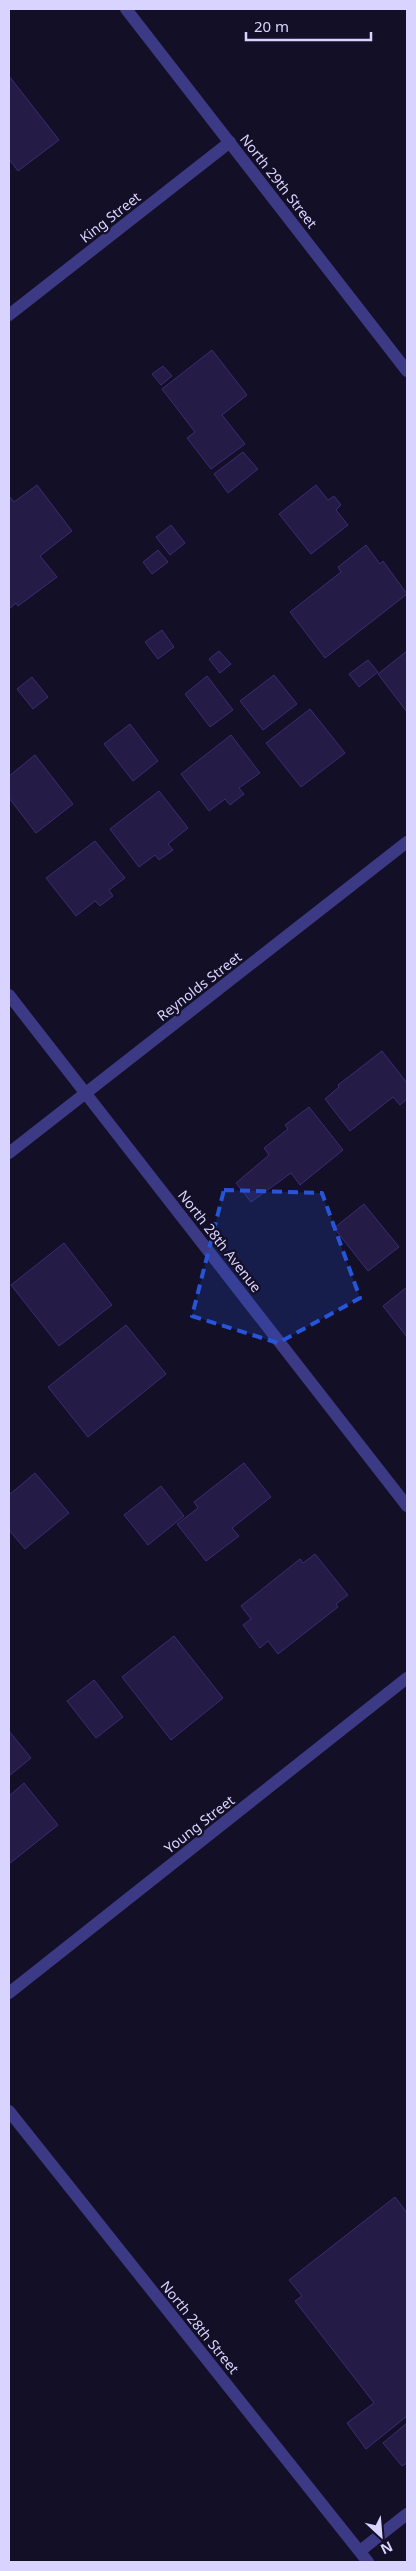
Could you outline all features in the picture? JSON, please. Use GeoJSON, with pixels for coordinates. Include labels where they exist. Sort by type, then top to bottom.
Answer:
{"type":"FeatureCollection","features":[{"type":"Feature","properties":{"kind":"street","name":"North 29th Street"},"geometry":{"type":"LineString","coordinates":[[126,9],[407,371]]}},
{"type":"Feature","properties":{"kind":"street","name":"King Street"},"geometry":{"type":"LineString","coordinates":[[9,315],[230,142]]}},
{"type":"Feature","properties":{"kind":"street","name":"Reynolds Street"},"geometry":{"type":"LineString","coordinates":[[9,1153],[407,842]]}},
{"type":"Feature","properties":{"kind":"street","name":"North 28th Avenue"},"geometry":{"type":"LineString","coordinates":[[9,995],[407,1506]]}},
{"type":"Feature","properties":{"kind":"street","name":"Young Street"},"geometry":{"type":"LineString","coordinates":[[9,1993],[407,1678]]}},
{"type":"Feature","properties":{"kind":"street","name":"North 28th Street"},"geometry":{"type":"LineString","coordinates":[[9,2111],[368,2562]]}},
{"type":"Feature","properties":{"kind":"street"},"geometry":{"type":"LineString","coordinates":[[360,2551],[407,2514]]}},
{"type":"Feature","properties":{"kind":"highlighted area"},"geometry":{"type":"Polygon","coordinates":[[[224,1190],[322,1193],[360,1298],[278,1343],[192,1316],[224,1190]]]}},
{"type":"Feature","properties":{"kind":"building"},"geometry":{"type":"Polygon","coordinates":[[[9,76],[59,140],[18,171],[9,159],[9,76]]]}},
{"type":"Feature","properties":{"kind":"building"},"geometry":{"type":"Polygon","coordinates":[[[212,350],[247,395],[222,415],[245,444],[211,469],[187,438],[195,432],[162,389],[212,350]]]}},
{"type":"Feature","properties":{"kind":"building"},"geometry":{"type":"Polygon","coordinates":[[[163,366],[172,376],[161,385],[152,374],[163,366]]]}},
{"type":"Feature","properties":{"kind":"building"},"geometry":{"type":"Polygon","coordinates":[[[243,452],[258,469],[228,493],[214,474],[243,452]]]}},
{"type":"Feature","properties":{"kind":"building"},"geometry":{"type":"Polygon","coordinates":[[[37,485],[72,531],[40,556],[57,577],[18,606],[16,603],[9,609],[9,496],[14,502],[37,485]]]}},
{"type":"Feature","properties":{"kind":"building"},"geometry":{"type":"Polygon","coordinates":[[[316,485],[328,500],[334,496],[341,505],[336,510],[348,525],[311,554],[279,514],[316,485]]]}},
{"type":"Feature","properties":{"kind":"building"},"geometry":{"type":"Polygon","coordinates":[[[171,525],[185,543],[170,555],[156,537],[171,525]]]}},
{"type":"Feature","properties":{"kind":"building"},"geometry":{"type":"Polygon","coordinates":[[[366,545],[380,564],[383,561],[407,594],[325,658],[290,612],[341,572],[338,567],[366,545]]]}},
{"type":"Feature","properties":{"kind":"building"},"geometry":{"type":"Polygon","coordinates":[[[158,550],[168,562],[152,574],[143,562],[158,550]]]}},
{"type":"Feature","properties":{"kind":"building"},"geometry":{"type":"Polygon","coordinates":[[[162,630],[174,647],[158,659],[145,642],[162,630]]]}},
{"type":"Feature","properties":{"kind":"building"},"geometry":{"type":"Polygon","coordinates":[[[219,651],[231,664],[220,673],[209,659],[219,651]]]}},
{"type":"Feature","properties":{"kind":"building"},"geometry":{"type":"Polygon","coordinates":[[[407,651],[407,712],[378,674],[407,651]]]}},
{"type":"Feature","properties":{"kind":"building"},"geometry":{"type":"Polygon","coordinates":[[[368,660],[378,672],[359,687],[349,674],[368,660]]]}},
{"type":"Feature","properties":{"kind":"building"},"geometry":{"type":"Polygon","coordinates":[[[274,675],[297,704],[263,730],[240,701],[274,675]]]}},
{"type":"Feature","properties":{"kind":"building"},"geometry":{"type":"Polygon","coordinates":[[[207,676],[233,710],[210,727],[185,694],[207,676]]]}},
{"type":"Feature","properties":{"kind":"building"},"geometry":{"type":"Polygon","coordinates":[[[32,677],[48,697],[33,709],[17,689],[32,677]]]}},
{"type":"Feature","properties":{"kind":"building"},"geometry":{"type":"Polygon","coordinates":[[[310,709],[345,753],[301,787],[266,743],[310,709]]]}},
{"type":"Feature","properties":{"kind":"building"},"geometry":{"type":"Polygon","coordinates":[[[130,724],[158,761],[133,781],[104,744],[130,724]]]}},
{"type":"Feature","properties":{"kind":"building"},"geometry":{"type":"Polygon","coordinates":[[[231,735],[260,773],[239,788],[244,794],[230,805],[225,799],[209,811],[181,774],[231,735]]]}},
{"type":"Feature","properties":{"kind":"building"},"geometry":{"type":"Polygon","coordinates":[[[35,755],[73,804],[36,833],[9,798],[9,776],[35,755]]]}},
{"type":"Feature","properties":{"kind":"building"},"geometry":{"type":"Polygon","coordinates":[[[159,791],[188,828],[168,844],[173,850],[159,860],[155,855],[139,867],[110,829],[159,791]]]}},
{"type":"Feature","properties":{"kind":"building"},"geometry":{"type":"Polygon","coordinates":[[[95,841],[125,878],[109,890],[113,896],[100,906],[95,901],[76,916],[46,878],[95,841]]]}},
{"type":"Feature","properties":{"kind":"building"},"geometry":{"type":"Polygon","coordinates":[[[382,1051],[407,1083],[407,1099],[400,1105],[393,1097],[350,1131],[325,1099],[339,1087],[338,1085],[382,1051]]]}},
{"type":"Feature","properties":{"kind":"building"},"geometry":{"type":"Polygon","coordinates":[[[309,1107],[343,1150],[300,1185],[291,1173],[251,1202],[236,1183],[269,1155],[264,1148],[288,1129],[285,1125],[309,1107]]]}},
{"type":"Feature","properties":{"kind":"building"},"geometry":{"type":"Polygon","coordinates":[[[364,1204],[399,1247],[368,1271],[334,1228],[364,1204]]]}},
{"type":"Feature","properties":{"kind":"building"},"geometry":{"type":"Polygon","coordinates":[[[64,1243],[112,1305],[59,1346],[11,1285],[64,1243]]]}},
{"type":"Feature","properties":{"kind":"building"},"geometry":{"type":"Polygon","coordinates":[[[407,1287],[407,1337],[383,1306],[407,1287]]]}},
{"type":"Feature","properties":{"kind":"building"},"geometry":{"type":"Polygon","coordinates":[[[126,1325],[166,1374],[88,1437],[48,1387],[126,1325]]]}},
{"type":"Feature","properties":{"kind":"building"},"geometry":{"type":"Polygon","coordinates":[[[244,1463],[271,1497],[232,1528],[239,1536],[206,1561],[177,1524],[198,1508],[194,1502],[244,1463]]]}},
{"type":"Feature","properties":{"kind":"building"},"geometry":{"type":"Polygon","coordinates":[[[35,1473],[69,1513],[25,1549],[9,1530],[9,1495],[35,1473]]]}},
{"type":"Feature","properties":{"kind":"building"},"geometry":{"type":"Polygon","coordinates":[[[161,1486],[184,1516],[148,1545],[124,1515],[161,1486]]]}},
{"type":"Feature","properties":{"kind":"building"},"geometry":{"type":"Polygon","coordinates":[[[315,1554],[348,1595],[336,1604],[338,1607],[278,1654],[268,1641],[260,1648],[243,1625],[251,1619],[241,1606],[300,1559],[303,1563],[315,1554]]]}},
{"type":"Feature","properties":{"kind":"building"},"geometry":{"type":"Polygon","coordinates":[[[174,1636],[223,1698],[171,1740],[122,1677],[174,1636]]]}},
{"type":"Feature","properties":{"kind":"building"},"geometry":{"type":"Polygon","coordinates":[[[94,1680],[123,1717],[96,1738],[67,1701],[94,1680]]]}},
{"type":"Feature","properties":{"kind":"building"},"geometry":{"type":"Polygon","coordinates":[[[9,1731],[31,1758],[9,1776],[9,1731]]]}},
{"type":"Feature","properties":{"kind":"building"},"geometry":{"type":"Polygon","coordinates":[[[24,1783],[58,1825],[9,1864],[9,1796],[24,1783]]]}},
{"type":"Feature","properties":{"kind":"building"},"geometry":{"type":"Polygon","coordinates":[[[395,2197],[407,2213],[407,2416],[366,2449],[347,2423],[374,2403],[295,2301],[302,2296],[289,2280],[395,2197]]]}},
{"type":"Feature","properties":{"kind":"building"},"geometry":{"type":"Polygon","coordinates":[[[407,2423],[407,2463],[402,2466],[383,2443],[407,2423]]]}}]}
